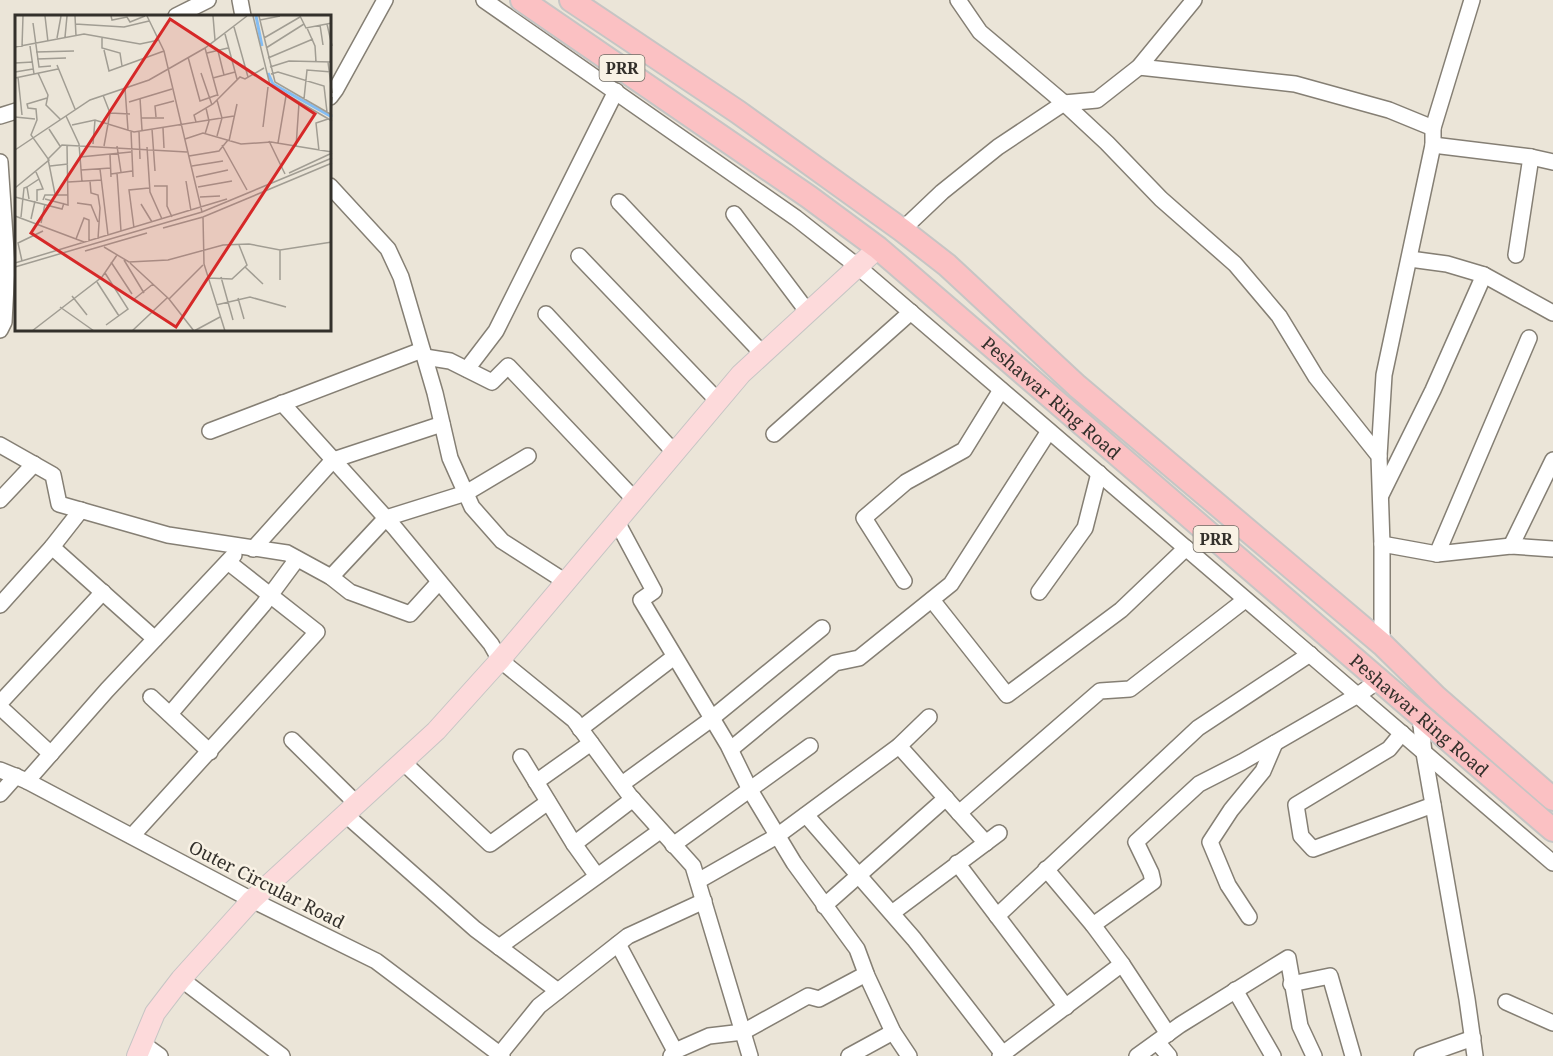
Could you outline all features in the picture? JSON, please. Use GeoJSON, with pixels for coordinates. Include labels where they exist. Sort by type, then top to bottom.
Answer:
{"type":"FeatureCollection","features":[{"type":"Feature","properties":{"kind":"highway","name":"Peshawar Ring Road"},"geometry":{"type":"LineString","coordinates":[[522,0],[800,190],[878,248],[1553,830]]}},
{"type":"Feature","properties":{"kind":"highway","name":"Peshawar Ring Road"},"geometry":{"type":"LineString","coordinates":[[571,0],[738,112],[947,265],[1077,386],[1382,644],[1436,696],[1553,799]]}},
{"type":"Feature","properties":{"kind":"main road"},"geometry":{"type":"LineString","coordinates":[[139,1050],[155,1013],[181,979],[252,900],[436,731],[500,660],[741,374],[878,248]]}},
{"type":"Feature","properties":{"kind":"street"},"geometry":{"type":"LineString","coordinates":[[182,15],[208,0]]}},
{"type":"Feature","properties":{"kind":"street"},"geometry":{"type":"LineString","coordinates":[[240,0],[243,15]]}},
{"type":"Feature","properties":{"kind":"street"},"geometry":{"type":"LineString","coordinates":[[332,94],[384,0]]}},
{"type":"Feature","properties":{"kind":"street"},"geometry":{"type":"LineString","coordinates":[[483,0],[796,218],[857,266],[1553,863]]}},
{"type":"Feature","properties":{"kind":"street"},"geometry":{"type":"LineString","coordinates":[[958,0],[980,32],[1064,103],[1107,142],[1161,199],[1236,264],[1279,316],[1316,377],[1379,456]]}},
{"type":"Feature","properties":{"kind":"street"},"geometry":{"type":"LineString","coordinates":[[902,230],[942,192],[998,147],[1064,103],[1097,99],[1139,67],[1193,0]]}},
{"type":"Feature","properties":{"kind":"street"},"geometry":{"type":"LineString","coordinates":[[1382,644],[1379,456],[1384,375],[1433,145],[1433,128],[1472,0]]}},
{"type":"Feature","properties":{"kind":"street"},"geometry":{"type":"LineString","coordinates":[[1139,67],[1295,84],[1389,110],[1433,128]]}},
{"type":"Feature","properties":{"kind":"street"},"geometry":{"type":"LineString","coordinates":[[467,369],[496,331],[616,91]]}},
{"type":"Feature","properties":{"kind":"street"},"geometry":{"type":"LineString","coordinates":[[0,116],[15,111]]}},
{"type":"Feature","properties":{"kind":"street"},"geometry":{"type":"LineString","coordinates":[[1433,145],[1531,157],[1553,162]]}},
{"type":"Feature","properties":{"kind":"street"},"geometry":{"type":"LineString","coordinates":[[1516,255],[1531,157]]}},
{"type":"Feature","properties":{"kind":"street"},"geometry":{"type":"LineString","coordinates":[[0,162],[5,203],[7,266],[4,322],[0,330]]}},
{"type":"Feature","properties":{"kind":"street"},"geometry":{"type":"LineString","coordinates":[[332,188],[388,249],[401,277],[450,458],[472,507],[502,541],[566,582]]}},
{"type":"Feature","properties":{"kind":"street"},"geometry":{"type":"LineString","coordinates":[[619,202],[763,354]]}},
{"type":"Feature","properties":{"kind":"street"},"geometry":{"type":"LineString","coordinates":[[734,214],[807,311]]}},
{"type":"Feature","properties":{"kind":"street"},"geometry":{"type":"LineString","coordinates":[[579,256],[718,401]]}},
{"type":"Feature","properties":{"kind":"street"},"geometry":{"type":"LineString","coordinates":[[1410,259],[1447,264],[1484,276],[1553,313]]}},
{"type":"Feature","properties":{"kind":"street"},"geometry":{"type":"LineString","coordinates":[[1380,498],[1433,390],[1484,276]]}},
{"type":"Feature","properties":{"kind":"street"},"geometry":{"type":"LineString","coordinates":[[774,434],[911,312]]}},
{"type":"Feature","properties":{"kind":"street"},"geometry":{"type":"LineString","coordinates":[[546,314],[675,453]]}},
{"type":"Feature","properties":{"kind":"street"},"geometry":{"type":"LineString","coordinates":[[1437,554],[1529,338]]}},
{"type":"Feature","properties":{"kind":"street"},"geometry":{"type":"LineString","coordinates":[[210,431],[423,353],[450,361],[492,382],[508,366],[634,500]]}},
{"type":"Feature","properties":{"kind":"street"},"geometry":{"type":"LineString","coordinates":[[904,581],[864,518],[906,482],[964,450],[1001,390]]}},
{"type":"Feature","properties":{"kind":"street"},"geometry":{"type":"LineString","coordinates":[[282,404],[386,518],[490,644],[500,660],[574,720],[633,799],[693,866],[750,1056]]}},
{"type":"Feature","properties":{"kind":"street"},"geometry":{"type":"LineString","coordinates":[[0,794],[51,754],[228,562],[247,548],[333,460],[442,424]]}},
{"type":"Feature","properties":{"kind":"street"},"geometry":{"type":"LineString","coordinates":[[731,749],[835,663],[860,658],[951,584],[1050,431]]}},
{"type":"Feature","properties":{"kind":"street"},"geometry":{"type":"LineString","coordinates":[[0,445],[53,475],[59,504],[168,534],[287,554],[331,577],[350,592],[410,614],[440,582]]}},
{"type":"Feature","properties":{"kind":"street"},"geometry":{"type":"LineString","coordinates":[[331,577],[386,518],[466,494],[528,456]]}},
{"type":"Feature","properties":{"kind":"street"},"geometry":{"type":"LineString","coordinates":[[1511,546],[1553,460]]}},
{"type":"Feature","properties":{"kind":"street"},"geometry":{"type":"LineString","coordinates":[[0,500],[34,464]]}},
{"type":"Feature","properties":{"kind":"street"},"geometry":{"type":"LineString","coordinates":[[1040,592],[1085,528],[1099,473]]}},
{"type":"Feature","properties":{"kind":"street"},"geometry":{"type":"LineString","coordinates":[[0,605],[52,547],[81,510]]}},
{"type":"Feature","properties":{"kind":"street"},"geometry":{"type":"LineString","coordinates":[[617,522],[654,591],[641,600],[731,749],[750,790],[777,836],[824,906],[857,949],[893,1032],[909,1056]]}},
{"type":"Feature","properties":{"kind":"street"},"geometry":{"type":"LineString","coordinates":[[1382,544],[1437,554],[1511,546],[1553,549]]}},
{"type":"Feature","properties":{"kind":"street"},"geometry":{"type":"LineString","coordinates":[[52,547],[155,639]]}},
{"type":"Feature","properties":{"kind":"street"},"geometry":{"type":"LineString","coordinates":[[932,600],[1007,696],[1121,610],[1186,548]]}},
{"type":"Feature","properties":{"kind":"street"},"geometry":{"type":"LineString","coordinates":[[170,714],[270,596],[297,559]]}},
{"type":"Feature","properties":{"kind":"street"},"geometry":{"type":"LineString","coordinates":[[132,836],[317,632],[228,562]]}},
{"type":"Feature","properties":{"kind":"street"},"geometry":{"type":"LineString","coordinates":[[51,754],[0,705],[103,592]]}},
{"type":"Feature","properties":{"kind":"street"},"geometry":{"type":"LineString","coordinates":[[959,813],[1100,691],[1130,689],[1245,600]]}},
{"type":"Feature","properties":{"kind":"street"},"geometry":{"type":"LineString","coordinates":[[622,784],[712,718],[822,628]]}},
{"type":"Feature","properties":{"kind":"street"},"geometry":{"type":"LineString","coordinates":[[997,915],[1198,728],[1310,654]]}},
{"type":"Feature","properties":{"kind":"street"},"geometry":{"type":"LineString","coordinates":[[580,729],[674,657]]}},
{"type":"Feature","properties":{"kind":"street"},"geometry":{"type":"LineString","coordinates":[[1093,925],[1153,882],[1136,842],[1198,784],[1275,743],[1378,681]]}},
{"type":"Feature","properties":{"kind":"street"},"geometry":{"type":"LineString","coordinates":[[151,697],[210,752]]}},
{"type":"Feature","properties":{"kind":"street"},"geometry":{"type":"LineString","coordinates":[[1420,716],[1424,753],[1475,1056]]}},
{"type":"Feature","properties":{"kind":"street"},"geometry":{"type":"LineString","coordinates":[[698,881],[777,836],[899,746],[929,717]]}},
{"type":"Feature","properties":{"kind":"street"},"geometry":{"type":"LineString","coordinates":[[1402,733],[1389,749],[1296,805],[1301,836],[1313,849],[1433,805]]}},
{"type":"Feature","properties":{"kind":"street"},"geometry":{"type":"LineString","coordinates":[[292,740],[352,809],[475,929],[558,991]]}},
{"type":"Feature","properties":{"kind":"street"},"geometry":{"type":"LineString","coordinates":[[536,782],[591,743]]}},
{"type":"Feature","properties":{"kind":"street"},"geometry":{"type":"LineString","coordinates":[[1249,918],[1228,885],[1210,842],[1231,810],[1263,771],[1275,743]]}},
{"type":"Feature","properties":{"kind":"street"},"geometry":{"type":"LineString","coordinates":[[673,845],[810,746]]}},
{"type":"Feature","properties":{"kind":"street"},"geometry":{"type":"LineString","coordinates":[[899,746],[986,843]]}},
{"type":"Feature","properties":{"kind":"street"},"geometry":{"type":"LineString","coordinates":[[520,757],[574,844],[597,876]]}},
{"type":"Feature","properties":{"kind":"street"},"geometry":{"type":"LineString","coordinates":[[403,762],[490,844],[548,802]]}},
{"type":"Feature","properties":{"kind":"street","name":"Outer Circular Road"},"geometry":{"type":"LineString","coordinates":[[0,770],[22,778],[252,900],[376,961],[501,1055]]}},
{"type":"Feature","properties":{"kind":"street"},"geometry":{"type":"LineString","coordinates":[[824,906],[946,798]]}},
{"type":"Feature","properties":{"kind":"street"},"geometry":{"type":"LineString","coordinates":[[574,844],[633,799]]}},
{"type":"Feature","properties":{"kind":"street"},"geometry":{"type":"LineString","coordinates":[[806,815],[914,939],[1001,1055],[1122,964]]}},
{"type":"Feature","properties":{"kind":"street"},"geometry":{"type":"LineString","coordinates":[[500,947],[660,831]]}},
{"type":"Feature","properties":{"kind":"street"},"geometry":{"type":"LineString","coordinates":[[892,913],[999,833]]}},
{"type":"Feature","properties":{"kind":"street"},"geometry":{"type":"LineString","coordinates":[[957,863],[1066,1007]]}},
{"type":"Feature","properties":{"kind":"street"},"geometry":{"type":"LineString","coordinates":[[1046,869],[1122,964],[1163,1038],[1169,1056]]}},
{"type":"Feature","properties":{"kind":"street"},"geometry":{"type":"LineString","coordinates":[[501,1055],[539,1006],[628,936],[704,901]]}},
{"type":"Feature","properties":{"kind":"street"},"geometry":{"type":"LineString","coordinates":[[618,944],[673,1053],[709,1036],[743,1032],[808,996],[819,999],[866,974]]}},
{"type":"Feature","properties":{"kind":"street"},"geometry":{"type":"LineString","coordinates":[[1137,1056],[1235,990],[1288,958],[1300,1026],[1314,1056]]}},
{"type":"Feature","properties":{"kind":"street"},"geometry":{"type":"LineString","coordinates":[[1291,984],[1329,976],[1353,1056]]}},
{"type":"Feature","properties":{"kind":"street"},"geometry":{"type":"LineString","coordinates":[[181,979],[282,1056]]}},
{"type":"Feature","properties":{"kind":"street"},"geometry":{"type":"LineString","coordinates":[[1235,990],[1273,1056]]}},
{"type":"Feature","properties":{"kind":"street"},"geometry":{"type":"LineString","coordinates":[[1506,1002],[1553,1023]]}},
{"type":"Feature","properties":{"kind":"street"},"geometry":{"type":"LineString","coordinates":[[849,1056],[893,1032]]}},
{"type":"Feature","properties":{"kind":"street"},"geometry":{"type":"LineString","coordinates":[[1422,1056],[1473,1038]]}},
{"type":"Feature","properties":{"kind":"street"},"geometry":{"type":"LineString","coordinates":[[139,1050],[160,1056]]}}]}
